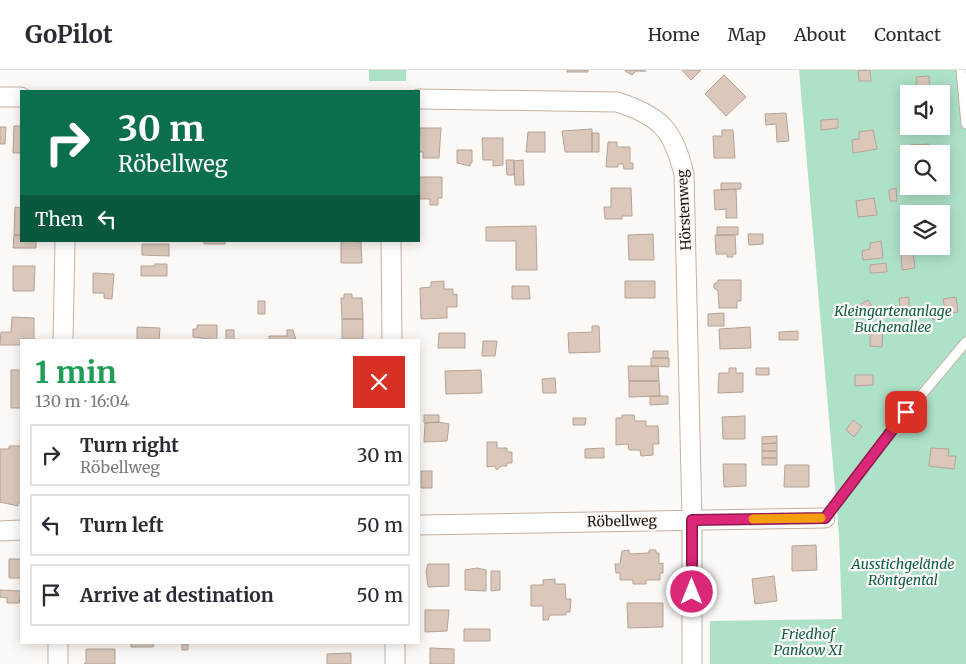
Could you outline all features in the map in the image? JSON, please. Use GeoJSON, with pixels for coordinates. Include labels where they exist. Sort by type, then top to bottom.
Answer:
{"type":"FeatureCollection","features":[{"type":"Feature","properties":{"kind":"street"},"geometry":{"type":"LineString","coordinates":[[0,97],[20,97]]}},
{"type":"Feature","properties":{"kind":"street","name":"Hörstenweg"},"geometry":{"type":"LineString","coordinates":[[420,99],[617,102],[643,110],[659,122],[670,134],[684,174],[692,520],[692,664]]}},
{"type":"Feature","properties":{"kind":"street"},"geometry":{"type":"LineString","coordinates":[[62,339],[65,242]]}},
{"type":"Feature","properties":{"kind":"street"},"geometry":{"type":"LineString","coordinates":[[391,242],[392,339]]}},
{"type":"Feature","properties":{"kind":"street","name":"Röbellweg"},"geometry":{"type":"LineString","coordinates":[[420,525],[825,518]]}},
{"type":"Feature","properties":{"kind":"street"},"geometry":{"type":"LineString","coordinates":[[0,531],[20,530]]}},
{"type":"Feature","properties":{"kind":"street"},"geometry":{"type":"LineString","coordinates":[[58,644],[58,664]]}},
{"type":"Feature","properties":{"kind":"street"},"geometry":{"type":"LineString","coordinates":[[394,644],[394,664]]}},
{"type":"Feature","properties":{"kind":"lane"},"geometry":{"type":"LineString","coordinates":[[961,70],[966,124]]}},
{"type":"Feature","properties":{"kind":"lane"},"geometry":{"type":"LineString","coordinates":[[825,518],[883,441],[966,342]]}},
{"type":"Feature","properties":{"kind":"green space"},"geometry":{"type":"Polygon","coordinates":[[[369,70],[406,70],[406,81],[369,81],[369,70]]]}},
{"type":"Feature","properties":{"kind":"green space","name":"Kleingartenanlage Buchenallee"},"geometry":{"type":"Polygon","coordinates":[[[799,70],[966,70],[966,664],[710,664],[710,621],[842,619],[839,535],[799,70]]]}},
{"type":"Feature","properties":{"kind":"building"},"geometry":{"type":"Polygon","coordinates":[[[567,70],[588,70],[588,72],[567,72],[567,70]]]}},
{"type":"Feature","properties":{"kind":"building"},"geometry":{"type":"Polygon","coordinates":[[[625,70],[646,71],[636,71],[632,75],[625,70]]]}},
{"type":"Feature","properties":{"kind":"building"},"geometry":{"type":"Polygon","coordinates":[[[682,70],[701,70],[691,80],[682,70]]]}},
{"type":"Feature","properties":{"kind":"building"},"geometry":{"type":"Polygon","coordinates":[[[870,70],[871,81],[859,81],[858,71],[870,70]]]}},
{"type":"Feature","properties":{"kind":"building"},"geometry":{"type":"Polygon","coordinates":[[[724,75],[746,97],[726,116],[705,94],[724,75]]]}},
{"type":"Feature","properties":{"kind":"building"},"geometry":{"type":"Polygon","coordinates":[[[929,76],[930,85],[916,85],[916,77],[929,76]]]}},
{"type":"Feature","properties":{"kind":"building"},"geometry":{"type":"Polygon","coordinates":[[[786,113],[789,141],[777,142],[776,124],[766,125],[765,114],[786,113]]]}},
{"type":"Feature","properties":{"kind":"building"},"geometry":{"type":"Polygon","coordinates":[[[838,119],[838,128],[821,130],[821,120],[838,119]]]}},
{"type":"Feature","properties":{"kind":"building"},"geometry":{"type":"Polygon","coordinates":[[[14,126],[20,126],[20,153],[13,153],[14,126]]]}},
{"type":"Feature","properties":{"kind":"building"},"geometry":{"type":"Polygon","coordinates":[[[0,127],[6,127],[5,144],[0,144],[0,127]]]}},
{"type":"Feature","properties":{"kind":"building"},"geometry":{"type":"Polygon","coordinates":[[[420,128],[441,128],[439,158],[423,158],[423,152],[420,152],[420,128]]]}},
{"type":"Feature","properties":{"kind":"building"},"geometry":{"type":"Polygon","coordinates":[[[592,129],[592,152],[565,152],[562,131],[592,129]]]}},
{"type":"Feature","properties":{"kind":"building"},"geometry":{"type":"Polygon","coordinates":[[[722,130],[733,130],[735,158],[714,158],[713,136],[722,136],[722,130]]]}},
{"type":"Feature","properties":{"kind":"building"},"geometry":{"type":"Polygon","coordinates":[[[873,130],[877,149],[853,153],[852,140],[859,139],[859,132],[873,130]]]}},
{"type":"Feature","properties":{"kind":"building"},"geometry":{"type":"Polygon","coordinates":[[[528,132],[545,132],[545,152],[526,152],[528,132]]]}},
{"type":"Feature","properties":{"kind":"building"},"geometry":{"type":"Polygon","coordinates":[[[592,133],[599,133],[599,152],[592,152],[592,133]]]}},
{"type":"Feature","properties":{"kind":"building"},"geometry":{"type":"Polygon","coordinates":[[[482,138],[503,138],[503,165],[493,166],[493,160],[483,160],[482,138]]]}},
{"type":"Feature","properties":{"kind":"building"},"geometry":{"type":"Polygon","coordinates":[[[608,142],[617,142],[617,147],[630,147],[630,163],[633,163],[633,169],[624,169],[623,164],[618,164],[618,167],[606,167],[608,142]]]}},
{"type":"Feature","properties":{"kind":"building"},"geometry":{"type":"Polygon","coordinates":[[[457,150],[472,150],[472,163],[470,163],[470,166],[457,163],[457,150]]]}},
{"type":"Feature","properties":{"kind":"building"},"geometry":{"type":"Polygon","coordinates":[[[506,160],[514,160],[514,175],[507,175],[506,160]]]}},
{"type":"Feature","properties":{"kind":"building"},"geometry":{"type":"Polygon","coordinates":[[[523,160],[524,185],[515,185],[514,161],[523,160]]]}},
{"type":"Feature","properties":{"kind":"building"},"geometry":{"type":"Polygon","coordinates":[[[420,177],[442,177],[442,198],[438,198],[438,205],[430,205],[430,199],[420,199],[420,177]]]}},
{"type":"Feature","properties":{"kind":"building"},"geometry":{"type":"Polygon","coordinates":[[[721,183],[741,183],[741,189],[721,190],[721,183]]]}},
{"type":"Feature","properties":{"kind":"building"},"geometry":{"type":"Polygon","coordinates":[[[611,188],[631,188],[632,216],[622,216],[622,219],[605,219],[604,207],[611,207],[611,188]]]}},
{"type":"Feature","properties":{"kind":"building"},"geometry":{"type":"Polygon","coordinates":[[[896,188],[897,201],[890,201],[889,190],[896,188]]]}},
{"type":"Feature","properties":{"kind":"building"},"geometry":{"type":"Polygon","coordinates":[[[736,189],[737,218],[726,218],[726,209],[715,210],[714,190],[736,189]]]}},
{"type":"Feature","properties":{"kind":"building"},"geometry":{"type":"Polygon","coordinates":[[[874,198],[877,215],[858,217],[856,201],[874,198]]]}},
{"type":"Feature","properties":{"kind":"building"},"geometry":{"type":"Polygon","coordinates":[[[15,207],[20,208],[20,235],[14,235],[15,207]]]}},
{"type":"Feature","properties":{"kind":"building"},"geometry":{"type":"Polygon","coordinates":[[[536,226],[537,270],[516,270],[516,241],[486,241],[486,227],[536,226]]]}},
{"type":"Feature","properties":{"kind":"building"},"geometry":{"type":"Polygon","coordinates":[[[717,227],[738,227],[738,235],[717,235],[717,227]]]}},
{"type":"Feature","properties":{"kind":"building"},"geometry":{"type":"Polygon","coordinates":[[[653,234],[654,260],[629,260],[628,235],[653,234]]]}},
{"type":"Feature","properties":{"kind":"building"},"geometry":{"type":"Polygon","coordinates":[[[748,234],[763,234],[763,244],[749,245],[748,234]]]}},
{"type":"Feature","properties":{"kind":"building"},"geometry":{"type":"Polygon","coordinates":[[[14,235],[20,235],[20,242],[36,242],[36,248],[13,248],[14,235]]]}},
{"type":"Feature","properties":{"kind":"building"},"geometry":{"type":"Polygon","coordinates":[[[715,235],[735,235],[736,254],[733,254],[733,257],[727,257],[727,254],[716,254],[715,235]]]}},
{"type":"Feature","properties":{"kind":"building"},"geometry":{"type":"Polygon","coordinates":[[[881,241],[883,258],[863,260],[862,251],[870,249],[870,243],[881,241]]]}},
{"type":"Feature","properties":{"kind":"building"},"geometry":{"type":"Polygon","coordinates":[[[204,242],[225,242],[225,244],[204,244],[204,242]]]}},
{"type":"Feature","properties":{"kind":"building"},"geometry":{"type":"Polygon","coordinates":[[[361,242],[362,263],[341,263],[341,243],[361,242]]]}},
{"type":"Feature","properties":{"kind":"building"},"geometry":{"type":"Polygon","coordinates":[[[142,244],[169,244],[169,256],[142,255],[142,244]]]}},
{"type":"Feature","properties":{"kind":"building"},"geometry":{"type":"Polygon","coordinates":[[[901,255],[913,255],[915,268],[902,270],[901,255]]]}},
{"type":"Feature","properties":{"kind":"building"},"geometry":{"type":"Polygon","coordinates":[[[886,263],[887,272],[870,273],[870,265],[886,263]]]}},
{"type":"Feature","properties":{"kind":"building"},"geometry":{"type":"Polygon","coordinates":[[[155,264],[167,264],[167,276],[141,276],[141,266],[155,266],[155,264]]]}},
{"type":"Feature","properties":{"kind":"building"},"geometry":{"type":"Polygon","coordinates":[[[13,266],[35,266],[34,291],[13,291],[13,266]]]}},
{"type":"Feature","properties":{"kind":"building"},"geometry":{"type":"Polygon","coordinates":[[[93,273],[114,274],[112,299],[104,298],[104,293],[93,293],[93,273]]]}},
{"type":"Feature","properties":{"kind":"building"},"geometry":{"type":"Polygon","coordinates":[[[718,280],[741,280],[741,301],[737,301],[737,308],[719,308],[718,291],[714,288],[714,284],[718,280]]]}},
{"type":"Feature","properties":{"kind":"building"},"geometry":{"type":"Polygon","coordinates":[[[444,281],[444,289],[453,289],[453,295],[457,294],[457,307],[447,307],[447,318],[421,319],[420,288],[431,287],[431,282],[444,281]]]}},
{"type":"Feature","properties":{"kind":"building"},"geometry":{"type":"Polygon","coordinates":[[[625,281],[655,281],[655,298],[625,298],[625,281]]]}},
{"type":"Feature","properties":{"kind":"building"},"geometry":{"type":"Polygon","coordinates":[[[512,286],[529,286],[530,299],[512,299],[512,286]]]}},
{"type":"Feature","properties":{"kind":"building"},"geometry":{"type":"Polygon","coordinates":[[[344,294],[352,294],[352,298],[362,298],[363,319],[342,319],[341,298],[344,298],[344,294]]]}},
{"type":"Feature","properties":{"kind":"building"},"geometry":{"type":"Polygon","coordinates":[[[909,297],[909,308],[900,308],[899,298],[909,297]]]}},
{"type":"Feature","properties":{"kind":"building"},"geometry":{"type":"Polygon","coordinates":[[[956,297],[958,312],[946,314],[943,299],[956,297]]]}},
{"type":"Feature","properties":{"kind":"building"},"geometry":{"type":"Polygon","coordinates":[[[868,300],[875,311],[865,316],[859,305],[868,300]]]}},
{"type":"Feature","properties":{"kind":"building"},"geometry":{"type":"Polygon","coordinates":[[[258,301],[265,301],[265,314],[258,314],[258,301]]]}},
{"type":"Feature","properties":{"kind":"building"},"geometry":{"type":"Polygon","coordinates":[[[942,309],[943,318],[933,320],[931,311],[942,309]]]}},
{"type":"Feature","properties":{"kind":"building"},"geometry":{"type":"Polygon","coordinates":[[[724,313],[724,326],[708,326],[708,314],[724,313]]]}},
{"type":"Feature","properties":{"kind":"building"},"geometry":{"type":"Polygon","coordinates":[[[12,317],[34,318],[34,339],[20,339],[20,345],[0,345],[1,332],[11,332],[12,317]]]}},
{"type":"Feature","properties":{"kind":"building"},"geometry":{"type":"Polygon","coordinates":[[[342,319],[363,319],[363,339],[342,339],[342,319]]]}},
{"type":"Feature","properties":{"kind":"building"},"geometry":{"type":"Polygon","coordinates":[[[197,325],[217,325],[217,339],[193,337],[193,329],[197,329],[197,325]]]}},
{"type":"Feature","properties":{"kind":"building"},"geometry":{"type":"Polygon","coordinates":[[[592,326],[599,326],[600,352],[569,353],[568,333],[592,332],[592,326]]]}},
{"type":"Feature","properties":{"kind":"building"},"geometry":{"type":"Polygon","coordinates":[[[137,327],[160,328],[159,339],[137,339],[137,327]]]}},
{"type":"Feature","properties":{"kind":"building"},"geometry":{"type":"Polygon","coordinates":[[[750,327],[751,348],[720,349],[719,329],[750,327]]]}},
{"type":"Feature","properties":{"kind":"building"},"geometry":{"type":"Polygon","coordinates":[[[870,328],[883,329],[882,347],[870,346],[870,328]]]}},
{"type":"Feature","properties":{"kind":"building"},"geometry":{"type":"Polygon","coordinates":[[[226,330],[234,330],[234,339],[226,339],[226,330]]]}},
{"type":"Feature","properties":{"kind":"building"},"geometry":{"type":"Polygon","coordinates":[[[287,330],[293,330],[296,339],[269,339],[269,336],[287,336],[287,330]]]}},
{"type":"Feature","properties":{"kind":"building"},"geometry":{"type":"Polygon","coordinates":[[[798,331],[798,340],[779,340],[779,332],[798,331]]]}},
{"type":"Feature","properties":{"kind":"building"},"geometry":{"type":"Polygon","coordinates":[[[439,333],[465,333],[465,348],[438,348],[439,333]]]}},
{"type":"Feature","properties":{"kind":"building"},"geometry":{"type":"Polygon","coordinates":[[[483,341],[497,341],[495,356],[482,356],[483,341]]]}},
{"type":"Feature","properties":{"kind":"building"},"geometry":{"type":"Polygon","coordinates":[[[653,351],[668,351],[668,358],[653,358],[653,351]]]}},
{"type":"Feature","properties":{"kind":"building"},"geometry":{"type":"Polygon","coordinates":[[[651,358],[669,358],[669,367],[651,366],[651,358]]]}},
{"type":"Feature","properties":{"kind":"building"},"geometry":{"type":"Polygon","coordinates":[[[628,366],[658,366],[659,381],[629,381],[628,366]]]}},
{"type":"Feature","properties":{"kind":"building"},"geometry":{"type":"Polygon","coordinates":[[[729,368],[736,368],[736,373],[743,373],[743,392],[718,393],[719,373],[729,373],[729,368]]]}},
{"type":"Feature","properties":{"kind":"building"},"geometry":{"type":"Polygon","coordinates":[[[756,368],[769,368],[769,375],[756,375],[756,368]]]}},
{"type":"Feature","properties":{"kind":"building"},"geometry":{"type":"Polygon","coordinates":[[[11,370],[20,370],[20,408],[11,408],[11,370]]]}},
{"type":"Feature","properties":{"kind":"building"},"geometry":{"type":"Polygon","coordinates":[[[481,370],[482,393],[446,394],[445,371],[481,370]]]}},
{"type":"Feature","properties":{"kind":"building"},"geometry":{"type":"Polygon","coordinates":[[[855,375],[873,375],[873,385],[855,386],[855,375]]]}},
{"type":"Feature","properties":{"kind":"building"},"geometry":{"type":"Polygon","coordinates":[[[555,378],[556,393],[543,393],[542,379],[555,378]]]}},
{"type":"Feature","properties":{"kind":"building"},"geometry":{"type":"Polygon","coordinates":[[[629,381],[659,381],[660,396],[629,397],[629,381]]]}},
{"type":"Feature","properties":{"kind":"building"},"geometry":{"type":"Polygon","coordinates":[[[650,396],[668,396],[668,404],[650,405],[650,396]]]}},
{"type":"Feature","properties":{"kind":"building"},"geometry":{"type":"Polygon","coordinates":[[[424,415],[439,415],[439,422],[424,423],[424,415]]]}},
{"type":"Feature","properties":{"kind":"building"},"geometry":{"type":"Polygon","coordinates":[[[622,415],[634,415],[635,421],[646,421],[646,426],[658,426],[659,444],[653,444],[653,455],[641,456],[640,450],[629,450],[628,444],[616,445],[616,418],[622,418],[622,415]]]}},
{"type":"Feature","properties":{"kind":"building"},"geometry":{"type":"Polygon","coordinates":[[[745,416],[745,439],[723,439],[722,417],[745,416]]]}},
{"type":"Feature","properties":{"kind":"building"},"geometry":{"type":"Polygon","coordinates":[[[573,418],[586,418],[585,425],[573,425],[573,418]]]}},
{"type":"Feature","properties":{"kind":"building"},"geometry":{"type":"Polygon","coordinates":[[[853,420],[862,427],[854,437],[846,430],[853,420]]]}},
{"type":"Feature","properties":{"kind":"building"},"geometry":{"type":"Polygon","coordinates":[[[439,422],[449,424],[447,441],[424,442],[425,423],[439,422]]]}},
{"type":"Feature","properties":{"kind":"building"},"geometry":{"type":"Polygon","coordinates":[[[777,436],[777,443],[762,444],[762,437],[777,436]]]}},
{"type":"Feature","properties":{"kind":"building"},"geometry":{"type":"Polygon","coordinates":[[[487,442],[497,442],[497,448],[507,448],[507,452],[512,452],[512,463],[507,463],[507,466],[501,466],[497,470],[494,466],[487,467],[487,442]]]}},
{"type":"Feature","properties":{"kind":"building"},"geometry":{"type":"Polygon","coordinates":[[[777,443],[777,451],[762,451],[762,444],[777,443]]]}},
{"type":"Feature","properties":{"kind":"building"},"geometry":{"type":"Polygon","coordinates":[[[9,446],[20,446],[20,502],[18,506],[0,502],[0,449],[9,449],[9,446]]]}},
{"type":"Feature","properties":{"kind":"building"},"geometry":{"type":"Polygon","coordinates":[[[604,448],[604,458],[585,458],[585,449],[604,448]]]}},
{"type":"Feature","properties":{"kind":"building"},"geometry":{"type":"Polygon","coordinates":[[[931,448],[949,449],[948,456],[956,456],[954,469],[929,466],[931,448]]]}},
{"type":"Feature","properties":{"kind":"building"},"geometry":{"type":"Polygon","coordinates":[[[762,451],[777,451],[777,458],[762,458],[762,451]]]}},
{"type":"Feature","properties":{"kind":"building"},"geometry":{"type":"Polygon","coordinates":[[[762,458],[777,458],[777,465],[762,465],[762,458]]]}},
{"type":"Feature","properties":{"kind":"building"},"geometry":{"type":"Polygon","coordinates":[[[723,464],[746,464],[746,486],[724,487],[723,464]]]}},
{"type":"Feature","properties":{"kind":"building"},"geometry":{"type":"Polygon","coordinates":[[[785,465],[809,465],[809,487],[784,487],[785,465]]]}},
{"type":"Feature","properties":{"kind":"building"},"geometry":{"type":"Polygon","coordinates":[[[421,471],[432,471],[432,488],[421,488],[421,471]]]}},
{"type":"Feature","properties":{"kind":"building"},"geometry":{"type":"Polygon","coordinates":[[[816,545],[817,570],[792,571],[792,546],[816,545]]]}},
{"type":"Feature","properties":{"kind":"building"},"geometry":{"type":"Polygon","coordinates":[[[629,550],[629,554],[649,553],[649,550],[656,550],[656,553],[659,553],[659,564],[663,563],[663,573],[660,573],[660,580],[646,580],[646,584],[633,584],[633,580],[620,580],[620,573],[616,573],[615,564],[620,564],[622,551],[629,550]]]}},
{"type":"Feature","properties":{"kind":"building"},"geometry":{"type":"Polygon","coordinates":[[[9,559],[20,559],[20,578],[9,578],[9,559]]]}},
{"type":"Feature","properties":{"kind":"building"},"geometry":{"type":"Polygon","coordinates":[[[428,564],[449,564],[449,586],[428,587],[426,571],[428,564]]]}},
{"type":"Feature","properties":{"kind":"building"},"geometry":{"type":"Polygon","coordinates":[[[477,568],[486,570],[486,591],[465,590],[465,570],[477,568]]]}},
{"type":"Feature","properties":{"kind":"building"},"geometry":{"type":"Polygon","coordinates":[[[491,571],[500,571],[500,590],[491,591],[491,571]]]}},
{"type":"Feature","properties":{"kind":"building"},"geometry":{"type":"Polygon","coordinates":[[[774,576],[777,601],[755,604],[752,579],[774,576]]]}},
{"type":"Feature","properties":{"kind":"building"},"geometry":{"type":"Polygon","coordinates":[[[555,579],[555,584],[565,584],[566,599],[571,599],[570,612],[566,612],[566,615],[550,615],[548,620],[543,620],[543,606],[531,606],[531,585],[543,585],[543,580],[555,579]]]}},
{"type":"Feature","properties":{"kind":"building"},"geometry":{"type":"Polygon","coordinates":[[[0,590],[20,591],[19,603],[7,603],[7,598],[0,597],[0,590]]]}},
{"type":"Feature","properties":{"kind":"building"},"geometry":{"type":"Polygon","coordinates":[[[627,603],[663,603],[663,627],[628,628],[627,603]]]}},
{"type":"Feature","properties":{"kind":"building"},"geometry":{"type":"Polygon","coordinates":[[[425,610],[449,610],[447,631],[425,632],[425,610]]]}},
{"type":"Feature","properties":{"kind":"building"},"geometry":{"type":"Polygon","coordinates":[[[464,629],[490,629],[490,641],[464,641],[464,629]]]}},
{"type":"Feature","properties":{"kind":"building"},"geometry":{"type":"Polygon","coordinates":[[[131,644],[154,644],[153,647],[131,647],[131,644]]]}},
{"type":"Feature","properties":{"kind":"building"},"geometry":{"type":"Polygon","coordinates":[[[182,644],[188,644],[188,650],[182,650],[182,644]]]}},
{"type":"Feature","properties":{"kind":"building"},"geometry":{"type":"Polygon","coordinates":[[[430,648],[454,649],[454,664],[430,664],[430,648]]]}},
{"type":"Feature","properties":{"kind":"building"},"geometry":{"type":"Polygon","coordinates":[[[86,649],[115,649],[115,664],[84,664],[86,662],[86,649]]]}},
{"type":"Feature","properties":{"kind":"building"},"geometry":{"type":"Polygon","coordinates":[[[351,653],[351,664],[327,664],[327,654],[351,653]]]}},
{"type":"Feature","properties":{"kind":"slow traffic"},"geometry":{"type":"LineString","coordinates":[[753,519],[821,518]]}},
{"type":"Feature","properties":{"kind":"route"},"geometry":{"type":"LineString","coordinates":[[692,592],[692,520],[825,518],[906,412]]}},
{"type":"Feature","properties":{"kind":"park label","name":"Ausstichgelände Röntgental"},"geometry":{"type":"Point","coordinates":[903,572]}},
{"type":"Feature","properties":{"kind":"park label","name":"Friedhof Pankow XI"},"geometry":{"type":"Point","coordinates":[808,642]}}]}
